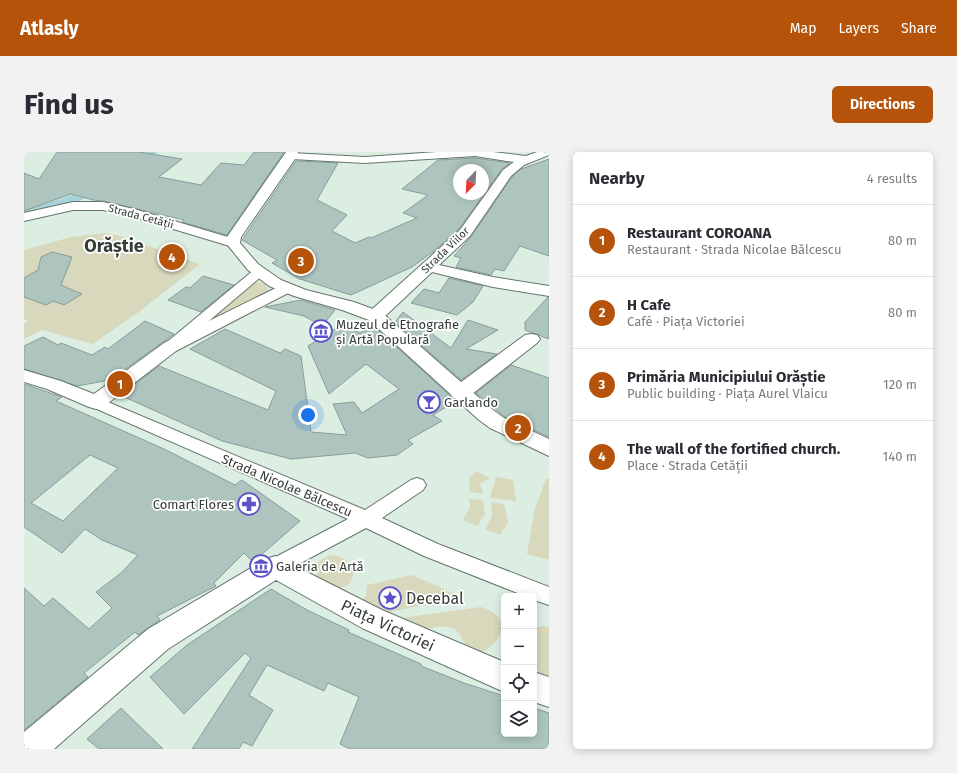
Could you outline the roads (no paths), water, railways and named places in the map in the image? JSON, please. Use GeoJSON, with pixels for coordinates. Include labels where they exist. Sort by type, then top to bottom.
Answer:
{"type":"FeatureCollection","features":[{"type":"Feature","properties":{"kind":"street"},"geometry":{"type":"LineString","coordinates":[[540,156],[475,154],[358,160],[291,154],[237,233],[233,244],[243,257],[259,272],[286,288],[375,316],[386,324],[460,393],[497,423],[549,448]]}},
{"type":"Feature","properties":{"kind":"street","name":"Strada Viilor"},"geometry":{"type":"LineString","coordinates":[[375,316],[465,233],[508,173],[540,156]]}},
{"type":"Feature","properties":{"kind":"street","name":"Strada Cetății"},"geometry":{"type":"LineString","coordinates":[[24,217],[73,206],[103,206],[134,213],[233,244]]}},
{"type":"Feature","properties":{"kind":"street"},"geometry":{"type":"LineString","coordinates":[[429,267],[493,282],[549,291]]}},
{"type":"Feature","properties":{"kind":"street"},"geometry":{"type":"LineString","coordinates":[[96,402],[170,347],[259,272]]}},
{"type":"Feature","properties":{"kind":"street"},"geometry":{"type":"LineString","coordinates":[[170,347],[286,288]]}},
{"type":"Feature","properties":{"kind":"street"},"geometry":{"type":"LineString","coordinates":[[460,393],[531,339]]}},
{"type":"Feature","properties":{"kind":"street","name":"Strada Nicolae Bălcescu"},"geometry":{"type":"LineString","coordinates":[[24,376],[54,385],[96,402],[366,519],[430,550],[549,596]]}},
{"type":"Feature","properties":{"kind":"street"},"geometry":{"type":"LineString","coordinates":[[29,749],[158,639],[275,567],[366,519],[417,485]]}},
{"type":"Feature","properties":{"kind":"street","name":"Piața Victoriei"},"geometry":{"type":"LineString","coordinates":[[275,567],[372,619],[501,676]]}},
{"type":"Feature","properties":{"kind":"street"},"geometry":{"type":"LineString","coordinates":[[537,688],[549,692]]}},
{"type":"Feature","properties":{"kind":"waterway"},"geometry":{"type":"LineString","coordinates":[[24,213],[59,204],[93,192],[109,184],[139,164],[152,152]]}},
{"type":"Feature","properties":{"kind":"place","name":"The wall of the fortified church."},"geometry":{"type":"Point","coordinates":[172,257]}},
{"type":"Feature","properties":{"kind":"place","name":"Primăria Municipiului Orăștie"},"geometry":{"type":"Point","coordinates":[301,261]}},
{"type":"Feature","properties":{"kind":"place","name":"Muzeul de Etnografie și Artă Populară"},"geometry":{"type":"Point","coordinates":[321,331]}},
{"type":"Feature","properties":{"kind":"place","name":"Restaurant COROANA"},"geometry":{"type":"Point","coordinates":[120,384]}},
{"type":"Feature","properties":{"kind":"place","name":"Garlando"},"geometry":{"type":"Point","coordinates":[429,402]}},
{"type":"Feature","properties":{"kind":"place","name":"H Cafe"},"geometry":{"type":"Point","coordinates":[518,428]}},
{"type":"Feature","properties":{"kind":"place","name":"Comart Flores"},"geometry":{"type":"Point","coordinates":[249,504]}},
{"type":"Feature","properties":{"kind":"place","name":"Galeria de Artă"},"geometry":{"type":"Point","coordinates":[261,566]}},
{"type":"Feature","properties":{"kind":"place","name":"Decebal"},"geometry":{"type":"Point","coordinates":[390,598]}},
{"type":"Feature","properties":{"kind":"district","name":"Orăștie"},"geometry":{"type":"Point","coordinates":[114,246]}}]}
